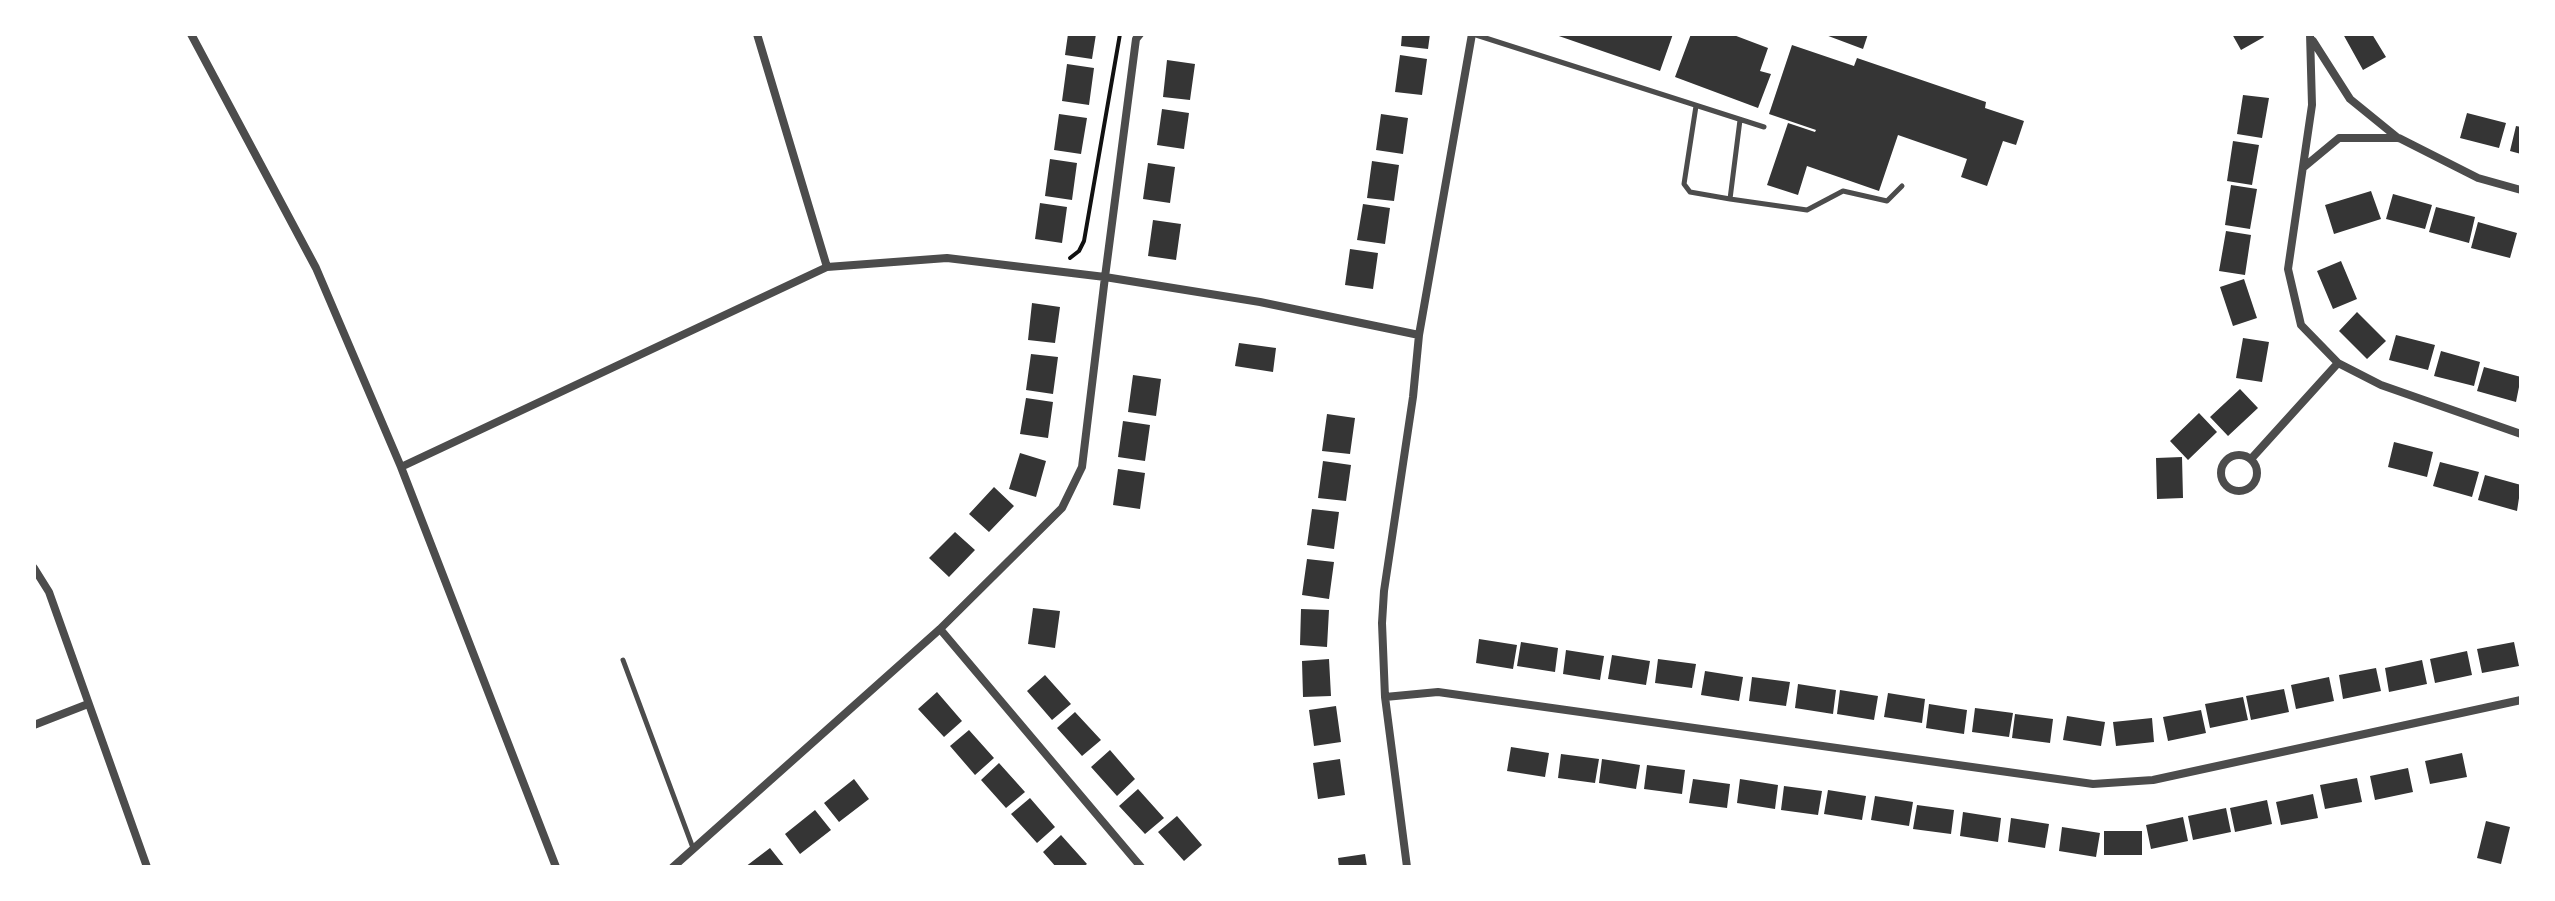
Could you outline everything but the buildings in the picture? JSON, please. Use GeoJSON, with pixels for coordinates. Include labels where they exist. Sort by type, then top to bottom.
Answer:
{"type":"FeatureCollection","features":[{"type":"Feature","properties":{"kind":"street"},"geometry":{"type":"LineString","coordinates":[[191,34],[316,268],[401,467],[556,867]]}},
{"type":"Feature","properties":{"kind":"street"},"geometry":{"type":"LineString","coordinates":[[757,34],[827,267]]}},
{"type":"Feature","properties":{"kind":"street"},"geometry":{"type":"LineString","coordinates":[[673,867],[940,629],[1062,508],[1082,467],[1136,39],[1140,34]]}},
{"type":"Feature","properties":{"kind":"street"},"geometry":{"type":"LineString","coordinates":[[1407,867],[1385,697],[1384,591],[1413,397],[1419,335],[1472,34]]}},
{"type":"Feature","properties":{"kind":"street"},"geometry":{"type":"LineString","coordinates":[[2310,36],[2350,99],[2399,138],[2478,178],[2521,190]]}},
{"type":"Feature","properties":{"kind":"street"},"geometry":{"type":"LineString","coordinates":[[2310,36],[2312,105],[2288,269],[2301,325],[2338,363],[2381,385],[2521,434]]}},
{"type":"Feature","properties":{"kind":"street"},"geometry":{"type":"LineString","coordinates":[[2303,167],[2339,138],[2399,138]]}},
{"type":"Feature","properties":{"kind":"street"},"geometry":{"type":"LineString","coordinates":[[401,467],[827,267],[947,258],[1105,277],[1260,302],[1419,335]]}},
{"type":"Feature","properties":{"kind":"street"},"geometry":{"type":"LineString","coordinates":[[2251,459],[2338,363]]}},
{"type":"Feature","properties":{"kind":"street"},"geometry":{"type":"LineString","coordinates":[[2240,455],[2251,459],[2257,470],[2256,482],[2247,490],[2229,489],[2222,480],[2224,462],[2240,455]]}},
{"type":"Feature","properties":{"kind":"street"},"geometry":{"type":"LineString","coordinates":[[34,568],[49,592],[147,867]]}},
{"type":"Feature","properties":{"kind":"street"},"geometry":{"type":"LineString","coordinates":[[940,629],[1141,867]]}},
{"type":"Feature","properties":{"kind":"street"},"geometry":{"type":"LineString","coordinates":[[1385,697],[1438,692],[2093,784],[2153,780],[2521,700]]}},
{"type":"Feature","properties":{"kind":"street"},"geometry":{"type":"LineString","coordinates":[[34,725],[88,704]]}},
{"type":"Feature","properties":{"kind":"lane"},"geometry":{"type":"LineString","coordinates":[[1472,34],[1764,127]]}},
{"type":"Feature","properties":{"kind":"lane"},"geometry":{"type":"LineString","coordinates":[[1696,106],[1684,184],[1690,192],[1807,210],[1843,191],[1887,201],[1902,186]]}},
{"type":"Feature","properties":{"kind":"lane"},"geometry":{"type":"LineString","coordinates":[[1730,199],[1740,120]]}},
{"type":"Feature","properties":{"kind":"lane"},"geometry":{"type":"LineString","coordinates":[[623,660],[694,848]]}}]}
